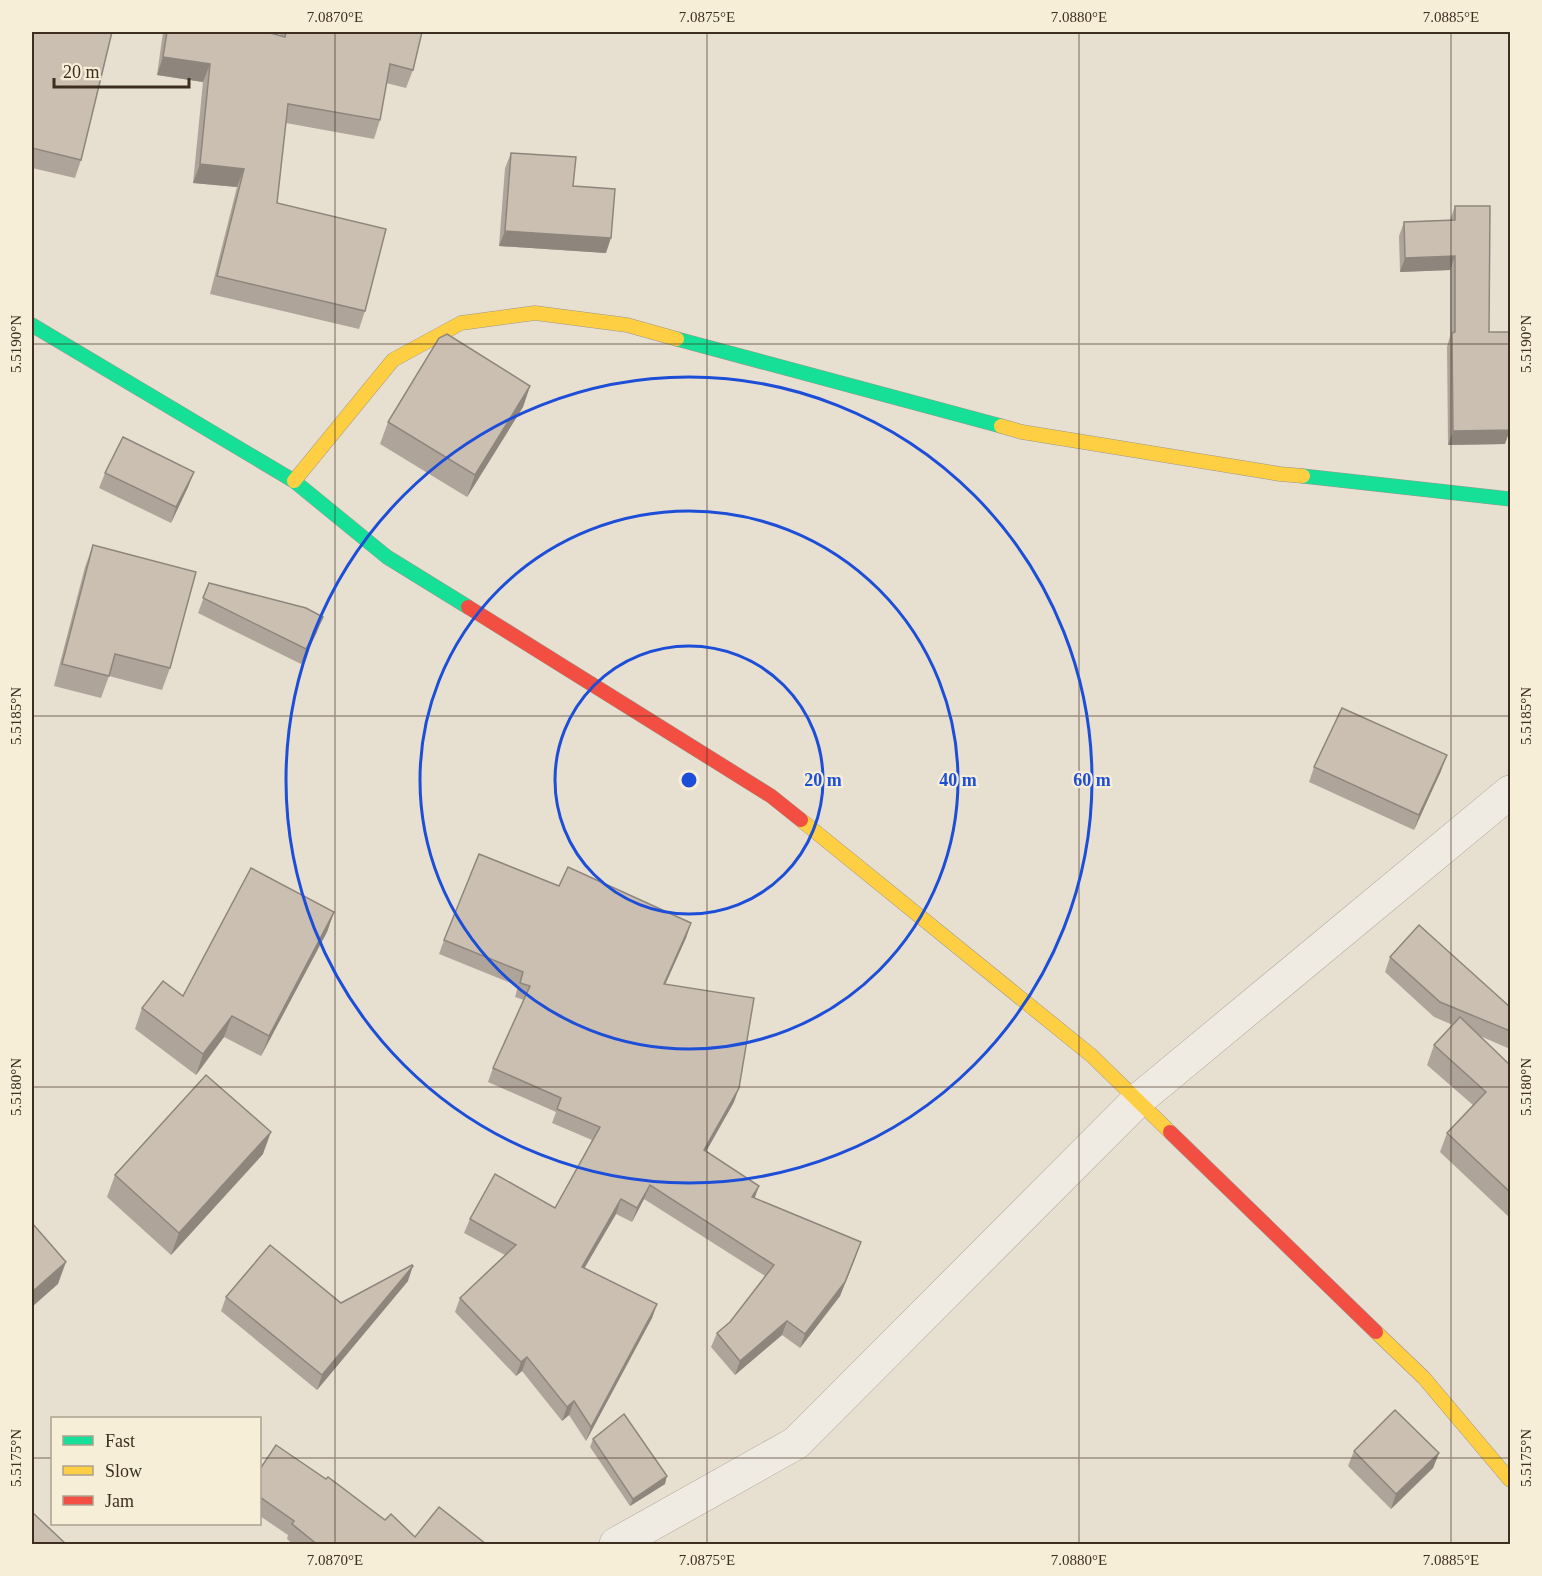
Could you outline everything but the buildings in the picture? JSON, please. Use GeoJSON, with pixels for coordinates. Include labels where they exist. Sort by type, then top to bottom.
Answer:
{"type":"FeatureCollection","features":[{"type":"Feature","properties":{"kind":"main road"},"geometry":{"type":"LineString","coordinates":[[294,481],[393,360],[461,323],[535,313],[627,325],[1022,432],[1280,474],[1510,499]]}},
{"type":"Feature","properties":{"kind":"main road"},"geometry":{"type":"LineString","coordinates":[[32,325],[294,481],[387,557],[771,796],[1092,1056],[1424,1378],[1510,1480]]}},
{"type":"Feature","properties":{"kind":"street"},"geometry":{"type":"LineString","coordinates":[[616,1545],[796,1443],[1137,1101],[1510,792]]}},
{"type":"Feature","properties":{"kind":"traffic: fast"},"geometry":{"type":"LineString","coordinates":[[32,325],[294,481],[387,557],[468,607]]}},
{"type":"Feature","properties":{"kind":"traffic: fast"},"geometry":{"type":"LineString","coordinates":[[677,339],[1001,426]]}},
{"type":"Feature","properties":{"kind":"traffic: fast"},"geometry":{"type":"LineString","coordinates":[[1303,476],[1510,499]]}},
{"type":"Feature","properties":{"kind":"traffic: slow"},"geometry":{"type":"LineString","coordinates":[[294,481],[393,360],[461,323],[535,313],[627,325],[677,339]]}},
{"type":"Feature","properties":{"kind":"traffic: slow"},"geometry":{"type":"LineString","coordinates":[[1001,426],[1022,432],[1303,476]]}},
{"type":"Feature","properties":{"kind":"traffic: slow"},"geometry":{"type":"LineString","coordinates":[[801,820],[1092,1056],[1170,1132]]}},
{"type":"Feature","properties":{"kind":"traffic: slow"},"geometry":{"type":"LineString","coordinates":[[1376,1332],[1424,1378],[1510,1480]]}},
{"type":"Feature","properties":{"kind":"traffic: jam"},"geometry":{"type":"LineString","coordinates":[[468,607],[771,796],[801,820]]}},
{"type":"Feature","properties":{"kind":"traffic: jam"},"geometry":{"type":"LineString","coordinates":[[1170,1132],[1376,1332]]}}]}
